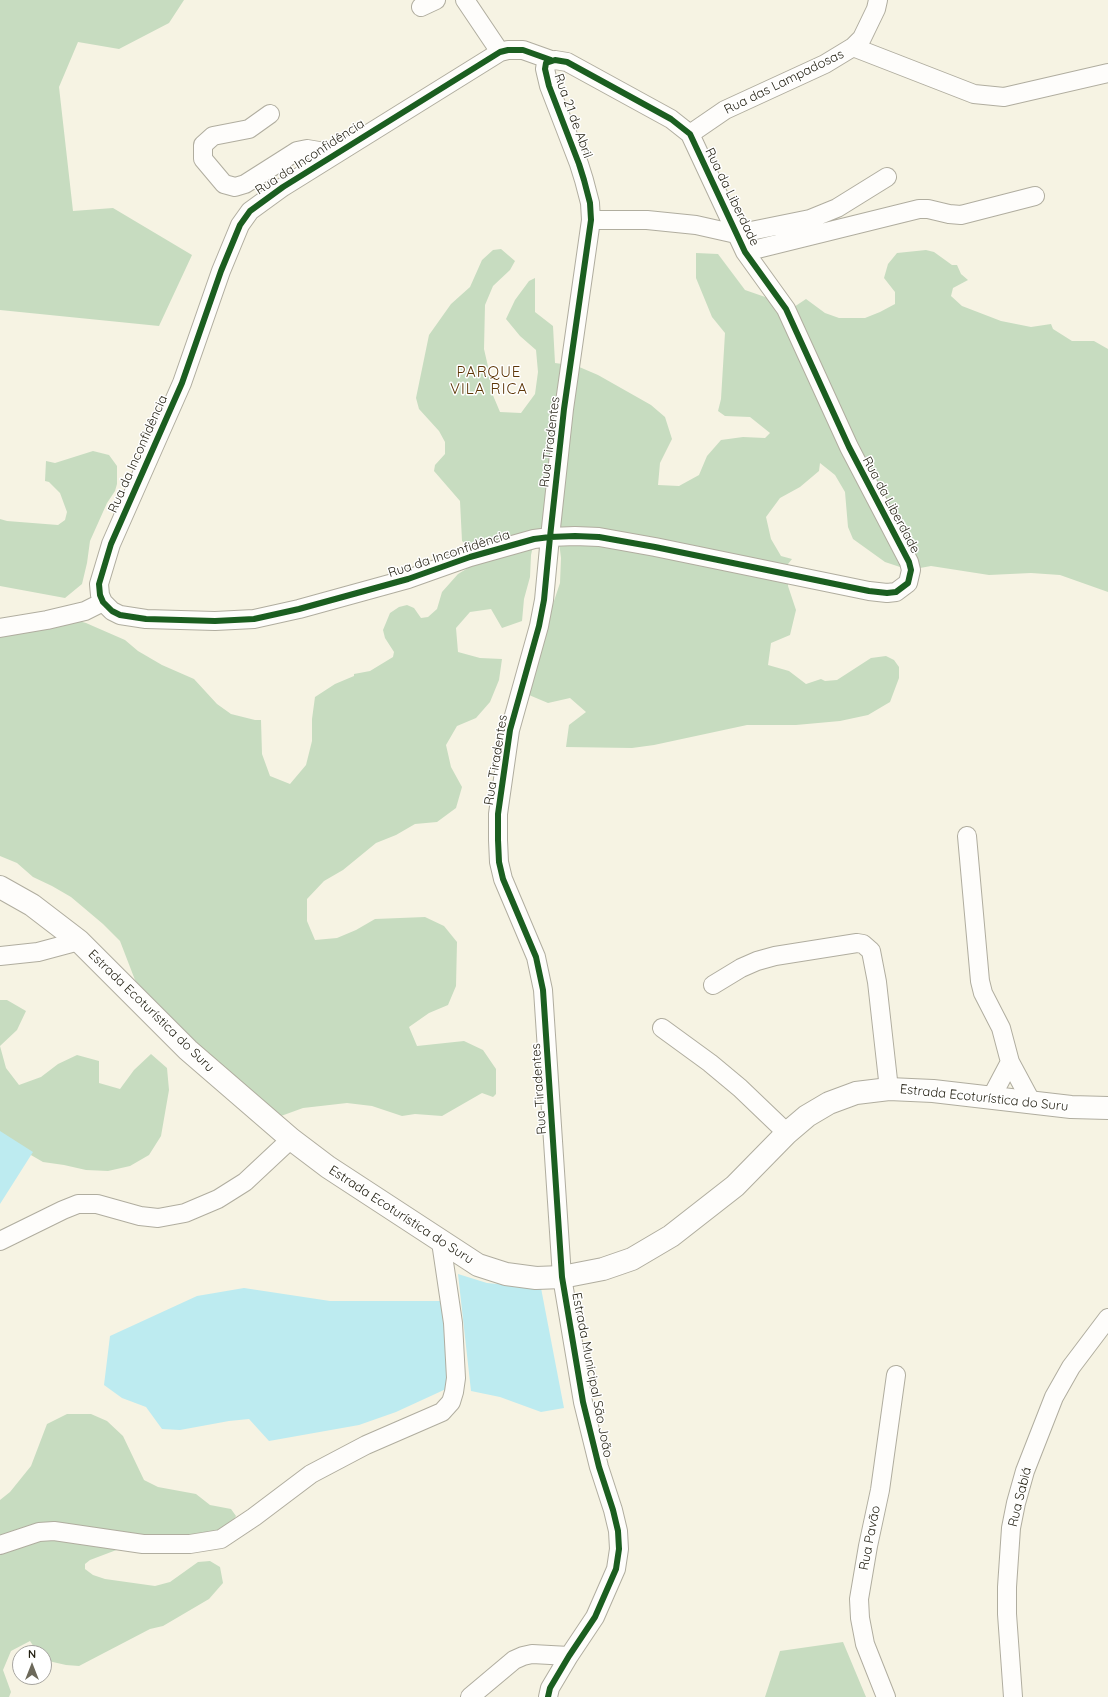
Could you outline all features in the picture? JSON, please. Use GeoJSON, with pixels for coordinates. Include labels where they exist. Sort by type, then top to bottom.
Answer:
{"type":"FeatureCollection","features":[{"type":"Feature","properties":{"kind":"main road","name":"Estrada Ecoturística do Suru"},"geometry":{"type":"LineString","coordinates":[[0,887],[32,905],[79,941],[188,1050],[291,1139],[328,1168],[478,1265],[506,1274],[536,1278],[562,1277],[603,1269],[632,1259],[671,1236],[734,1186],[787,1133],[807,1116],[829,1103],[856,1093],[889,1089],[933,1091],[1071,1108],[1108,1108]]}},
{"type":"Feature","properties":{"kind":"street"},"geometry":{"type":"LineString","coordinates":[[465,0],[500,52]]}},
{"type":"Feature","properties":{"kind":"street","name":"Rua das Lampadosas"},"geometry":{"type":"LineString","coordinates":[[690,134],[725,110],[825,64],[853,47],[862,38],[876,9],[878,0]]}},
{"type":"Feature","properties":{"kind":"street"},"geometry":{"type":"LineString","coordinates":[[853,47],[974,94],[1004,96],[1108,73]]}},
{"type":"Feature","properties":{"kind":"street","name":"Rua da Inconfidência"},"geometry":{"type":"LineString","coordinates":[[550,537],[534,539],[470,557],[408,579],[351,596],[254,619],[215,622],[146,619],[120,615],[112,611],[103,602],[100,595],[99,584],[110,544],[182,383],[222,271],[240,225],[245,217],[257,205],[332,156],[500,52],[508,50],[523,50],[551,60]]}},
{"type":"Feature","properties":{"kind":"street","name":"Rua 21 de Abril"},"geometry":{"type":"LineString","coordinates":[[591,220],[590,203],[579,164],[546,75],[546,63],[551,60],[567,62],[671,119],[690,134]]}},
{"type":"Feature","properties":{"kind":"street"},"geometry":{"type":"LineString","coordinates":[[270,114],[249,129],[213,136],[204,145],[203,159],[224,184],[235,187],[245,184],[297,151],[308,149],[332,156]]}},
{"type":"Feature","properties":{"kind":"street","name":"Rua da Liberdade"},"geometry":{"type":"LineString","coordinates":[[550,537],[600,537],[655,547],[869,592],[896,592],[908,583],[911,570],[909,562],[849,447],[786,309],[745,252],[690,134]]}},
{"type":"Feature","properties":{"kind":"street"},"geometry":{"type":"LineString","coordinates":[[591,220],[653,220],[696,225],[736,234],[810,219],[837,208],[887,177]]}},
{"type":"Feature","properties":{"kind":"street"},"geometry":{"type":"LineString","coordinates":[[745,252],[919,209],[928,209],[961,215],[1035,196]]}},
{"type":"Feature","properties":{"kind":"street","name":"Rua Tiradentes"},"geometry":{"type":"LineString","coordinates":[[562,1277],[543,990],[536,957],[503,879],[499,862],[498,840],[499,807],[510,730],[539,626],[546,580],[564,409],[591,220]]}},
{"type":"Feature","properties":{"kind":"street"},"geometry":{"type":"LineString","coordinates":[[0,628],[62,617],[84,611],[103,602]]}},
{"type":"Feature","properties":{"kind":"street"},"geometry":{"type":"LineString","coordinates":[[967,836],[980,981],[983,992],[1001,1028],[1010,1062],[1032,1103]]}},
{"type":"Feature","properties":{"kind":"street"},"geometry":{"type":"LineString","coordinates":[[0,956],[38,952],[79,941]]}},
{"type":"Feature","properties":{"kind":"street"},"geometry":{"type":"LineString","coordinates":[[713,985],[757,961],[775,956],[857,943],[863,944],[871,951],[877,982],[889,1089]]}},
{"type":"Feature","properties":{"kind":"street"},"geometry":{"type":"LineString","coordinates":[[662,1028],[710,1063],[740,1088],[787,1133]]}},
{"type":"Feature","properties":{"kind":"street"},"geometry":{"type":"LineString","coordinates":[[991,1098],[1010,1062]]}},
{"type":"Feature","properties":{"kind":"street"},"geometry":{"type":"LineString","coordinates":[[0,1241],[78,1204],[97,1204],[140,1216],[158,1218],[185,1213],[218,1199],[245,1182],[291,1139]]}},
{"type":"Feature","properties":{"kind":"street"},"geometry":{"type":"LineString","coordinates":[[0,1545],[39,1532],[54,1531],[143,1544],[190,1544],[221,1540],[311,1474],[366,1445],[442,1412],[450,1402],[454,1392],[456,1378],[453,1323],[441,1242]]}},
{"type":"Feature","properties":{"kind":"street","name":"Estrada Municipal São João"},"geometry":{"type":"LineString","coordinates":[[548,1697],[550,1688],[595,1617],[616,1569],[619,1549],[618,1531],[613,1510],[599,1467],[583,1402],[562,1277]]}},
{"type":"Feature","properties":{"kind":"street","name":"Rua Sabiá"},"geometry":{"type":"LineString","coordinates":[[1013,1697],[1007,1614],[1007,1587],[1011,1528],[1016,1503],[1025,1471],[1054,1398],[1071,1367],[1108,1318]]}},
{"type":"Feature","properties":{"kind":"street","name":"Rua Pavão"},"geometry":{"type":"LineString","coordinates":[[886,1697],[865,1644],[860,1618],[859,1600],[868,1546],[880,1490],[896,1375]]}},
{"type":"Feature","properties":{"kind":"street"},"geometry":{"type":"LineString","coordinates":[[470,1697],[514,1660],[523,1656],[532,1654],[569,1656]]}},
{"type":"Feature","properties":{"kind":"green space"},"geometry":{"type":"Polygon","coordinates":[[[0,0],[184,0],[169,23],[119,49],[78,42],[59,87],[73,211],[113,208],[192,255],[159,326],[0,310],[0,0]]]}},
{"type":"Feature","properties":{"kind":"green space"},"geometry":{"type":"Polygon","coordinates":[[[501,249],[515,261],[510,270],[493,286],[485,305],[484,349],[492,393],[500,412],[521,413],[535,394],[538,372],[536,350],[520,336],[506,319],[515,300],[529,281],[535,278],[535,312],[553,326],[555,363],[577,366],[598,375],[651,405],[665,417],[672,439],[660,463],[658,485],[679,486],[699,475],[707,456],[721,440],[743,437],[765,438],[770,433],[750,417],[725,416],[718,411],[721,399],[725,333],[712,317],[696,278],[696,253],[718,254],[745,290],[794,307],[806,299],[825,313],[839,318],[865,318],[895,304],[895,292],[884,278],[888,264],[897,253],[926,250],[934,252],[952,265],[957,265],[961,274],[968,280],[953,288],[951,296],[962,306],[1001,321],[1031,327],[1051,324],[1053,329],[1072,341],[1094,341],[1108,349],[1108,592],[1060,575],[1031,573],[989,575],[931,566],[909,570],[885,562],[853,539],[848,527],[845,492],[835,475],[820,463],[819,471],[800,487],[780,498],[766,517],[771,539],[781,556],[792,559],[788,564],[788,586],[796,610],[790,635],[771,643],[768,665],[789,671],[806,684],[821,679],[825,681],[837,680],[871,658],[886,656],[894,660],[899,667],[899,678],[890,702],[868,715],[840,721],[796,725],[747,725],[654,745],[632,748],[566,747],[569,725],[586,712],[570,698],[548,703],[529,695],[552,607],[560,583],[561,558],[558,534],[536,533],[531,555],[530,577],[524,599],[522,621],[502,628],[491,609],[470,612],[456,628],[458,652],[480,658],[502,659],[499,680],[490,702],[476,718],[457,726],[446,745],[451,767],[462,787],[456,808],[437,822],[415,824],[396,835],[376,843],[343,870],[324,881],[307,899],[307,921],[315,940],[337,938],[356,930],[375,919],[425,917],[444,926],[457,942],[456,986],[448,1005],[429,1013],[409,1027],[417,1046],[464,1041],[483,1050],[496,1069],[496,1094],[493,1097],[482,1093],[442,1116],[415,1114],[402,1116],[372,1106],[347,1103],[303,1108],[281,1116],[259,1110],[149,999],[135,980],[120,941],[103,924],[71,897],[33,877],[17,863],[0,856],[0,632],[65,617],[86,623],[125,640],[138,651],[162,665],[194,679],[217,704],[231,714],[261,720],[262,754],[270,776],[290,784],[306,765],[312,741],[312,719],[315,697],[335,684],[354,676],[354,674],[370,671],[393,657],[394,652],[385,638],[383,630],[390,613],[399,607],[407,605],[414,608],[421,618],[428,617],[437,609],[442,592],[458,574],[488,556],[486,550],[468,546],[462,541],[460,501],[434,471],[435,465],[445,454],[445,442],[439,431],[419,409],[416,398],[429,335],[451,304],[470,287],[482,260],[493,250],[501,249]]]}},
{"type":"Feature","properties":{"kind":"green space"},"geometry":{"type":"Polygon","coordinates":[[[93,451],[109,455],[117,466],[117,484],[90,541],[82,584],[65,598],[0,586],[0,519],[7,521],[58,525],[65,520],[67,512],[60,493],[49,482],[45,481],[46,461],[55,463],[93,451]]]}},
{"type":"Feature","properties":{"kind":"green space"},"geometry":{"type":"Polygon","coordinates":[[[0,1000],[7,1000],[26,1011],[17,1030],[0,1046],[0,1000]]]}},
{"type":"Feature","properties":{"kind":"green space"},"geometry":{"type":"Polygon","coordinates":[[[0,1046],[6,1068],[19,1085],[41,1077],[58,1064],[77,1055],[99,1061],[99,1083],[120,1089],[134,1070],[151,1054],[167,1068],[169,1090],[161,1136],[149,1155],[130,1166],[108,1171],[86,1170],[43,1162],[24,1151],[0,1144],[0,1046]]]}},
{"type":"Feature","properties":{"kind":"green space"},"geometry":{"type":"Polygon","coordinates":[[[67,1414],[91,1414],[107,1421],[123,1436],[144,1480],[158,1487],[196,1494],[210,1505],[231,1509],[236,1516],[228,1529],[127,1546],[90,1560],[85,1564],[85,1569],[93,1575],[105,1579],[155,1586],[170,1582],[198,1562],[210,1561],[220,1567],[223,1583],[209,1599],[163,1626],[150,1629],[79,1666],[52,1662],[52,1645],[33,1645],[30,1641],[22,1645],[12,1645],[12,1650],[3,1670],[11,1692],[9,1697],[0,1697],[0,1500],[10,1492],[31,1466],[47,1424],[67,1414]]]}},
{"type":"Feature","properties":{"kind":"green space"},"geometry":{"type":"Polygon","coordinates":[[[843,1642],[866,1697],[765,1697],[780,1651],[843,1642]]]}},
{"type":"Feature","properties":{"kind":"water"},"geometry":{"type":"Polygon","coordinates":[[[0,1131],[33,1152],[0,1204],[0,1131]]]}},
{"type":"Feature","properties":{"kind":"water"},"geometry":{"type":"Polygon","coordinates":[[[458,1274],[487,1283],[541,1288],[564,1408],[541,1412],[500,1397],[471,1391],[458,1274]]]}},
{"type":"Feature","properties":{"kind":"water"},"geometry":{"type":"Polygon","coordinates":[[[244,1288],[330,1301],[441,1301],[451,1343],[446,1389],[396,1412],[359,1425],[269,1441],[249,1419],[180,1430],[162,1429],[146,1407],[122,1398],[104,1385],[110,1336],[197,1296],[244,1288]]]}},
{"type":"Feature","properties":{"kind":"cycle path"},"geometry":{"type":"LineString","coordinates":[[548,1697],[550,1688],[595,1617],[616,1569],[619,1549],[618,1531],[613,1510],[599,1467],[583,1402],[562,1277],[543,990],[536,957],[503,879],[499,862],[498,814],[510,730],[539,626],[544,600],[550,537],[564,409],[591,220],[590,203],[584,180],[549,86],[545,69],[546,63],[555,60],[567,62],[671,119],[690,134],[745,252],[786,309],[849,447],[909,562],[911,570],[908,583],[896,592],[887,593],[869,591],[599,537],[550,537],[534,539],[470,557],[408,579],[299,609],[254,619],[215,621],[146,619],[120,615],[112,611],[103,602],[100,595],[99,584],[111,544],[182,383],[221,271],[240,225],[250,211],[283,187],[500,52],[508,50],[523,50],[551,60]]}},
{"type":"Feature","properties":{"kind":"district","name":"PARQUE VILA RICA"},"geometry":{"type":"Point","coordinates":[489,380]}}]}
